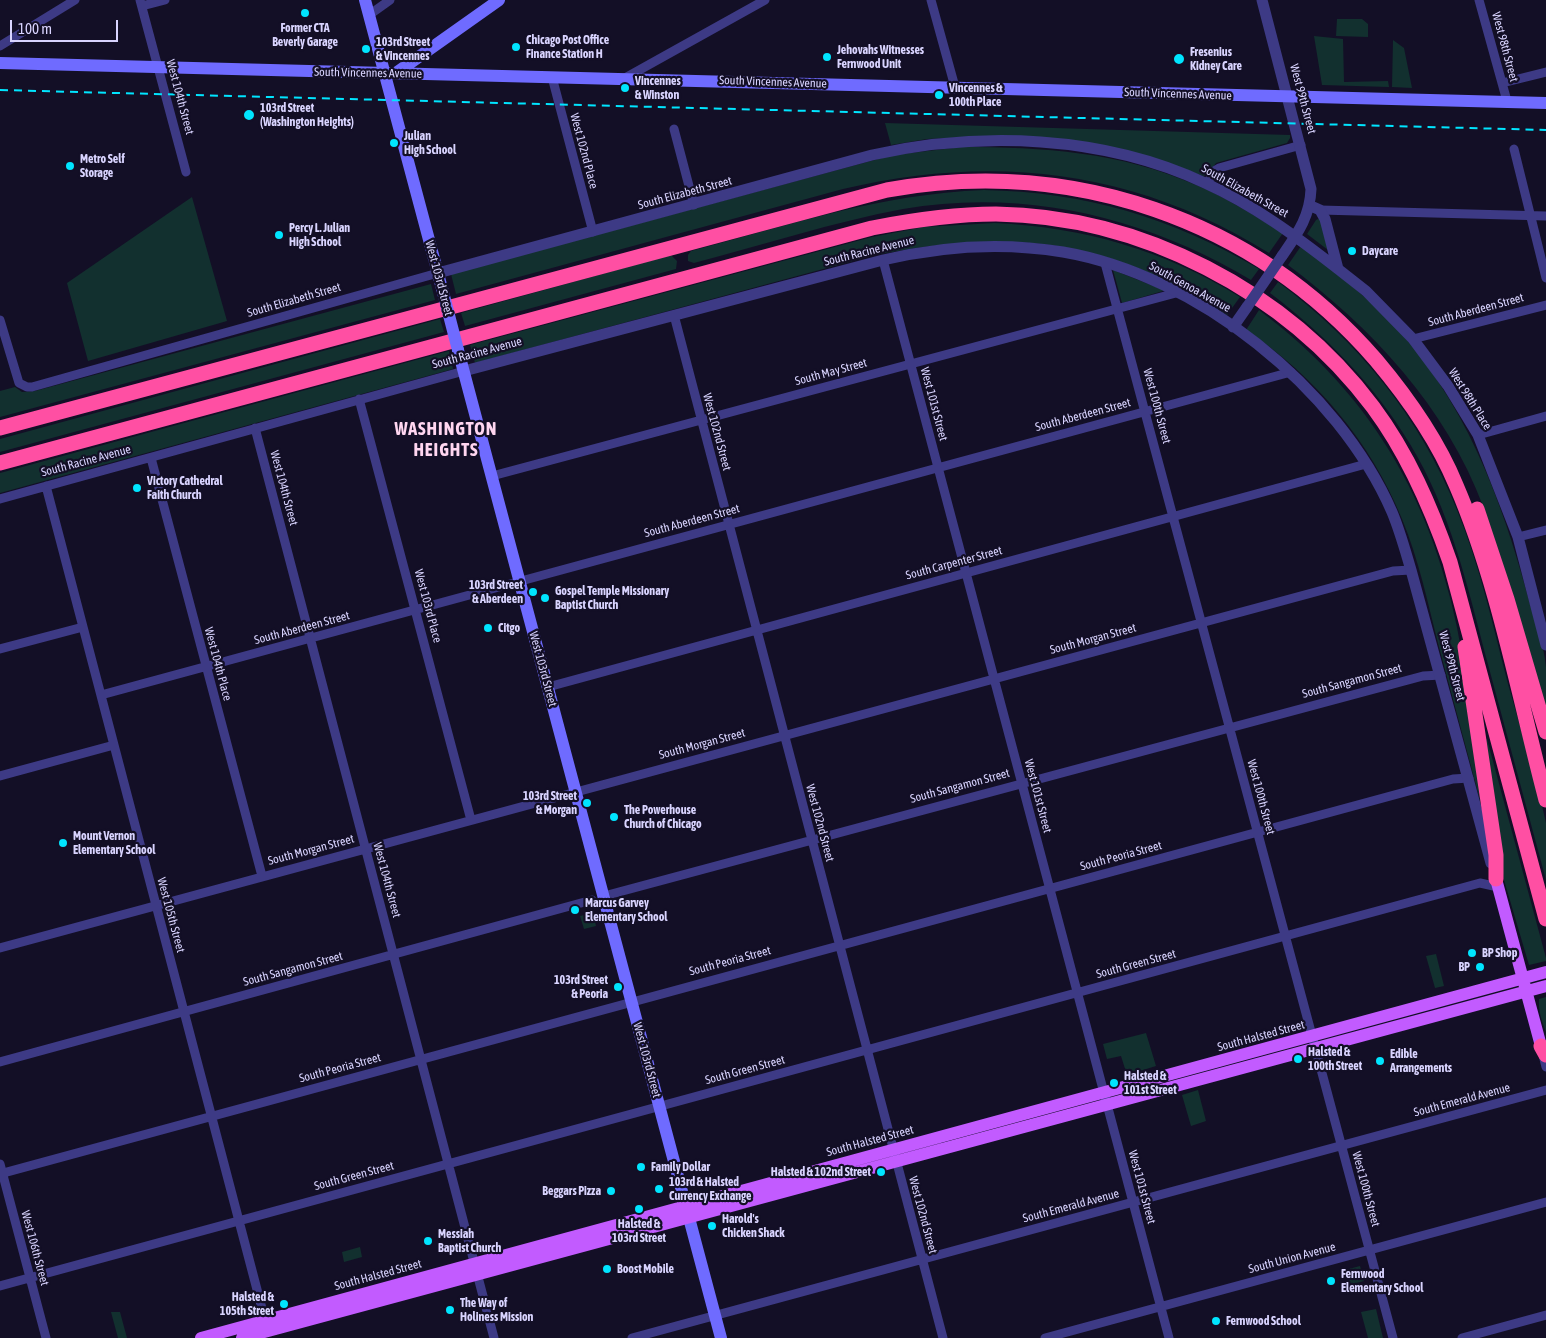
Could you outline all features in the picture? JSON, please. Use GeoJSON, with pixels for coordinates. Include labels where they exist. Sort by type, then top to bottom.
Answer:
{"type":"FeatureCollection","features":[{"type":"Feature","properties":{"kind":"highway"},"geometry":{"type":"LineString","coordinates":[[0,428],[838,202],[924,183],[1002,180],[1072,188],[1142,205],[1210,232],[1273,268],[1336,317],[1390,377],[1424,423],[1456,484],[1483,558],[1546,800]]}},
{"type":"Feature","properties":{"kind":"highway"},"geometry":{"type":"LineString","coordinates":[[0,462],[872,228],[907,221],[997,214],[1063,220],[1128,236],[1215,272],[1265,304],[1323,352],[1373,408],[1411,467],[1435,519],[1463,610],[1546,919]]}},
{"type":"Feature","properties":{"kind":"highway"},"geometry":{"type":"LineString","coordinates":[[1456,484],[1475,505],[1489,542],[1546,732]]}},
{"type":"Feature","properties":{"kind":"highway"},"geometry":{"type":"LineString","coordinates":[[1463,610],[1465,653],[1496,854],[1497,883]]}},
{"type":"Feature","properties":{"kind":"main road","name":"West 103rd Street"},"geometry":{"type":"LineString","coordinates":[[364,0],[390,73],[438,273],[576,791],[598,898],[632,1001],[721,1338]]}},
{"type":"Feature","properties":{"kind":"main road"},"geometry":{"type":"LineString","coordinates":[[390,73],[499,0]]}},
{"type":"Feature","properties":{"kind":"main road","name":"South Vincennes Avenue"},"geometry":{"type":"LineString","coordinates":[[0,63],[1546,103]]}},
{"type":"Feature","properties":{"kind":"main road","name":"West 99th Street"},"geometry":{"type":"LineString","coordinates":[[1497,883],[1543,1051]]}},
{"type":"Feature","properties":{"kind":"main road","name":"South Halsted Street"},"geometry":{"type":"LineString","coordinates":[[201,1338],[267,1326],[1105,1098],[1314,1041],[1546,972]]}},
{"type":"Feature","properties":{"kind":"main road","name":"South Halsted Street"},"geometry":{"type":"LineString","coordinates":[[1314,1041],[1546,986]]}},
{"type":"Feature","properties":{"kind":"main road","name":"South Halsted Street"},"geometry":{"type":"LineString","coordinates":[[242,1338],[267,1326]]}},
{"type":"Feature","properties":{"kind":"street"},"geometry":{"type":"LineString","coordinates":[[0,46],[75,0]]}},
{"type":"Feature","properties":{"kind":"street"},"geometry":{"type":"LineString","coordinates":[[141,3],[165,0]]}},
{"type":"Feature","properties":{"kind":"street"},"geometry":{"type":"LineString","coordinates":[[369,15],[390,0]]}},
{"type":"Feature","properties":{"kind":"street"},"geometry":{"type":"LineString","coordinates":[[625,78],[765,0]]}},
{"type":"Feature","properties":{"kind":"street"},"geometry":{"type":"LineString","coordinates":[[931,0],[955,87]]}},
{"type":"Feature","properties":{"kind":"street","name":"West 99th Street"},"geometry":{"type":"LineString","coordinates":[[1262,0],[1301,145],[1315,208]]}},
{"type":"Feature","properties":{"kind":"street","name":"West 98th Street"},"geometry":{"type":"LineString","coordinates":[[1479,0],[1507,101]]}},
{"type":"Feature","properties":{"kind":"street","name":"West 104th Street"},"geometry":{"type":"LineString","coordinates":[[141,3],[186,172]]}},
{"type":"Feature","properties":{"kind":"street"},"geometry":{"type":"LineString","coordinates":[[1502,83],[1546,72]]}},
{"type":"Feature","properties":{"kind":"street","name":"West 102nd Place"},"geometry":{"type":"LineString","coordinates":[[552,77],[593,232]]}},
{"type":"Feature","properties":{"kind":"street"},"geometry":{"type":"LineString","coordinates":[[674,129],[694,205]]}},
{"type":"Feature","properties":{"kind":"street","name":"South Elizabeth Street"},"geometry":{"type":"LineString","coordinates":[[0,320],[17,379],[23,386],[32,387],[438,273],[694,205],[872,155],[916,146],[954,142],[1027,142],[1093,148],[1147,160],[1208,184],[1296,236],[1338,269]]}},
{"type":"Feature","properties":{"kind":"street"},"geometry":{"type":"LineString","coordinates":[[1208,184],[1214,171],[1219,168],[1301,145]]}},
{"type":"Feature","properties":{"kind":"street"},"geometry":{"type":"LineString","coordinates":[[1514,149],[1546,278]]}},
{"type":"Feature","properties":{"kind":"street"},"geometry":{"type":"LineString","coordinates":[[1315,208],[1546,216]]}},
{"type":"Feature","properties":{"kind":"street"},"geometry":{"type":"LineString","coordinates":[[1315,208],[1325,219],[1338,269]]}},
{"type":"Feature","properties":{"kind":"street","name":"South Genoa Avenue"},"geometry":{"type":"LineString","coordinates":[[964,248],[1028,248],[1064,252],[1106,263],[1140,275],[1176,293],[1233,326],[1315,208]]}},
{"type":"Feature","properties":{"kind":"street","name":"South Racine Avenue"},"geometry":{"type":"LineString","coordinates":[[0,499],[359,399],[883,260],[908,254],[964,248]]}},
{"type":"Feature","properties":{"kind":"street","name":"West 101st Street"},"geometry":{"type":"LineString","coordinates":[[883,260],[1169,1338]]}},
{"type":"Feature","properties":{"kind":"street","name":"West 100th Street"},"geometry":{"type":"LineString","coordinates":[[1106,263],[1393,1338]]}},
{"type":"Feature","properties":{"kind":"street","name":"West 98th Place"},"geometry":{"type":"LineString","coordinates":[[1338,269],[1366,291],[1413,339],[1448,386],[1478,434],[1518,538],[1546,642]]}},
{"type":"Feature","properties":{"kind":"street","name":"South May Street"},"geometry":{"type":"LineString","coordinates":[[492,476],[1176,293]]}},
{"type":"Feature","properties":{"kind":"street","name":"South Aberdeen Street"},"geometry":{"type":"LineString","coordinates":[[1413,339],[1546,304]]}},
{"type":"Feature","properties":{"kind":"street","name":"West 102nd Street"},"geometry":{"type":"LineString","coordinates":[[674,315],[943,1338]]}},
{"type":"Feature","properties":{"kind":"street","name":"West 99th Street"},"geometry":{"type":"LineString","coordinates":[[1233,326],[1291,372],[1334,418],[1366,464],[1392,511],[1411,570],[1497,883]]}},
{"type":"Feature","properties":{"kind":"street","name":"South Aberdeen Street"},"geometry":{"type":"LineString","coordinates":[[101,695],[1291,372]]}},
{"type":"Feature","properties":{"kind":"street","name":"West 103rd Place"},"geometry":{"type":"LineString","coordinates":[[359,399],[471,820]]}},
{"type":"Feature","properties":{"kind":"street"},"geometry":{"type":"LineString","coordinates":[[1478,434],[1546,416]]}},
{"type":"Feature","properties":{"kind":"street","name":"West 104th Street"},"geometry":{"type":"LineString","coordinates":[[255,428],[494,1338]]}},
{"type":"Feature","properties":{"kind":"street","name":"West 104th Place"},"geometry":{"type":"LineString","coordinates":[[150,458],[262,876]]}},
{"type":"Feature","properties":{"kind":"street","name":"South Carpenter Street"},"geometry":{"type":"LineString","coordinates":[[548,687],[1366,464]]}},
{"type":"Feature","properties":{"kind":"street","name":"West 105th Street"},"geometry":{"type":"LineString","coordinates":[[46,486],[267,1326]]}},
{"type":"Feature","properties":{"kind":"street"},"geometry":{"type":"LineString","coordinates":[[1518,538],[1546,530]]}},
{"type":"Feature","properties":{"kind":"street","name":"South Morgan Street"},"geometry":{"type":"LineString","coordinates":[[0,948],[1393,570],[1411,570]]}},
{"type":"Feature","properties":{"kind":"street"},"geometry":{"type":"LineString","coordinates":[[0,649],[83,627]]}},
{"type":"Feature","properties":{"kind":"street","name":"South Sangamon Street"},"geometry":{"type":"LineString","coordinates":[[0,1062],[1229,726],[1423,676],[1440,675]]}},
{"type":"Feature","properties":{"kind":"street"},"geometry":{"type":"LineString","coordinates":[[0,776],[114,745]]}},
{"type":"Feature","properties":{"kind":"street","name":"South Peoria Street"},"geometry":{"type":"LineString","coordinates":[[1,1174],[838,944],[1453,778],[1469,778]]}},
{"type":"Feature","properties":{"kind":"street","name":"South Green Street"},"geometry":{"type":"LineString","coordinates":[[0,1286],[1286,936],[1480,884],[1497,883]]}},
{"type":"Feature","properties":{"kind":"street","name":"West 99th Street"},"geometry":{"type":"LineString","coordinates":[[1543,1051],[1546,1067]]}},
{"type":"Feature","properties":{"kind":"street","name":"South Emerald Avenue"},"geometry":{"type":"LineString","coordinates":[[632,1338],[1546,1090]]}},
{"type":"Feature","properties":{"kind":"street","name":"West 106th Street"},"geometry":{"type":"LineString","coordinates":[[0,1164],[1,1174],[46,1338]]}},
{"type":"Feature","properties":{"kind":"street","name":"South Union Avenue"},"geometry":{"type":"LineString","coordinates":[[1045,1338],[1546,1202]]}},
{"type":"Feature","properties":{"kind":"street"},"geometry":{"type":"LineString","coordinates":[[1462,1338],[1546,1315]]}},
{"type":"Feature","properties":{"kind":"green space"},"geometry":{"type":"Polygon","coordinates":[[[1337,19],[1362,19],[1368,24],[1368,37],[1336,36],[1337,19]]]}},
{"type":"Feature","properties":{"kind":"green space"},"geometry":{"type":"Polygon","coordinates":[[[1314,36],[1343,39],[1344,82],[1388,81],[1389,87],[1322,85],[1314,36]]]}},
{"type":"Feature","properties":{"kind":"green space"},"geometry":{"type":"Polygon","coordinates":[[[1393,40],[1404,48],[1412,88],[1392,87],[1393,40]]]}},
{"type":"Feature","properties":{"kind":"green space"},"geometry":{"type":"Polygon","coordinates":[[[885,123],[1290,135],[1290,138],[1287,143],[1216,163],[1207,175],[1203,176],[1182,168],[998,136],[927,139],[891,145],[885,123]]]}},
{"type":"Feature","properties":{"kind":"green space"},"geometry":{"type":"Polygon","coordinates":[[[962,147],[1052,150],[1110,158],[1139,165],[1168,174],[1207,190],[1283,233],[1269,253],[1219,225],[1168,203],[1116,187],[1063,176],[1010,172],[955,172],[899,178],[843,189],[456,294],[451,274],[893,155],[962,147]]]}},
{"type":"Feature","properties":{"kind":"green space"},"geometry":{"type":"Polygon","coordinates":[[[984,190],[1057,196],[1092,202],[1126,211],[1193,235],[1259,269],[1251,280],[1211,258],[1169,239],[1127,224],[1083,213],[1039,206],[994,202],[948,203],[877,214],[694,263],[688,261],[688,255],[691,251],[836,212],[908,198],[984,190]]]}},
{"type":"Feature","properties":{"kind":"green space"},"geometry":{"type":"Polygon","coordinates":[[[192,197],[227,321],[88,361],[67,283],[192,197]]]}},
{"type":"Feature","properties":{"kind":"green space"},"geometry":{"type":"Polygon","coordinates":[[[1320,218],[1328,250],[1307,234],[1316,220],[1320,218]]]}},
{"type":"Feature","properties":{"kind":"green space"},"geometry":{"type":"Polygon","coordinates":[[[995,223],[1028,225],[1060,230],[1122,244],[1182,266],[1240,297],[1227,315],[1183,289],[1141,269],[1099,255],[1058,246],[1016,242],[972,243],[925,247],[875,255],[475,363],[470,345],[872,237],[924,227],[995,223]]]}},
{"type":"Feature","properties":{"kind":"green space"},"geometry":{"type":"Polygon","coordinates":[[[1301,246],[1359,292],[1391,322],[1417,352],[1459,416],[1492,486],[1517,560],[1543,649],[1546,667],[1546,720],[1486,514],[1449,435],[1403,372],[1377,343],[1349,315],[1288,265],[1301,246]]]}},
{"type":"Feature","properties":{"kind":"green space"},"geometry":{"type":"Polygon","coordinates":[[[671,255],[677,261],[676,269],[465,326],[461,313],[671,255]]]}},
{"type":"Feature","properties":{"kind":"green space"},"geometry":{"type":"Polygon","coordinates":[[[1113,270],[1161,289],[1163,291],[1122,303],[1113,270]]]}},
{"type":"Feature","properties":{"kind":"green space"},"geometry":{"type":"Polygon","coordinates":[[[1278,282],[1335,329],[1384,383],[1425,443],[1442,476],[1465,531],[1479,574],[1538,788],[1546,823],[1546,880],[1464,575],[1447,521],[1436,495],[1410,444],[1365,381],[1310,326],[1270,293],[1278,282]]]}},
{"type":"Feature","properties":{"kind":"green space"},"geometry":{"type":"Polygon","coordinates":[[[431,284],[435,300],[0,417],[0,391],[15,387],[22,392],[35,391],[431,284]]]}},
{"type":"Feature","properties":{"kind":"green space"},"geometry":{"type":"Polygon","coordinates":[[[1259,310],[1295,339],[1327,370],[1356,403],[1381,438],[1403,475],[1422,514],[1438,556],[1457,627],[1484,815],[1423,582],[1402,519],[1374,463],[1338,413],[1295,368],[1246,330],[1259,310]]]}},
{"type":"Feature","properties":{"kind":"green space"},"geometry":{"type":"Polygon","coordinates":[[[440,319],[444,332],[0,452],[0,439],[440,319]]]}},
{"type":"Feature","properties":{"kind":"green space"},"geometry":{"type":"Polygon","coordinates":[[[449,351],[453,369],[0,493],[0,473],[449,351]]]}},
{"type":"Feature","properties":{"kind":"green space"},"geometry":{"type":"Polygon","coordinates":[[[1487,739],[1546,958],[1546,961],[1529,965],[1504,880],[1482,740],[1487,739]]]}},
{"type":"Feature","properties":{"kind":"green space"},"geometry":{"type":"Polygon","coordinates":[[[593,913],[596,926],[584,929],[580,916],[593,913]]]}},
{"type":"Feature","properties":{"kind":"green space"},"geometry":{"type":"Polygon","coordinates":[[[1436,954],[1444,986],[1435,988],[1426,956],[1436,954]]]}},
{"type":"Feature","properties":{"kind":"green space"},"geometry":{"type":"Polygon","coordinates":[[[1546,997],[1546,1032],[1541,1016],[1539,999],[1546,997]]]}},
{"type":"Feature","properties":{"kind":"green space"},"geometry":{"type":"Polygon","coordinates":[[[1146,1033],[1156,1066],[1127,1075],[1121,1056],[1107,1059],[1103,1044],[1146,1033]]]}},
{"type":"Feature","properties":{"kind":"green space"},"geometry":{"type":"Polygon","coordinates":[[[1198,1090],[1206,1121],[1191,1126],[1182,1095],[1198,1090]]]}},
{"type":"Feature","properties":{"kind":"green space"},"geometry":{"type":"Polygon","coordinates":[[[360,1247],[362,1257],[344,1262],[342,1252],[360,1247]]]}},
{"type":"Feature","properties":{"kind":"green space"},"geometry":{"type":"Polygon","coordinates":[[[1360,1266],[1364,1281],[1349,1285],[1345,1270],[1360,1266]]]}},
{"type":"Feature","properties":{"kind":"green space"},"geometry":{"type":"Polygon","coordinates":[[[1376,1309],[1383,1338],[1368,1338],[1361,1312],[1376,1309]]]}},
{"type":"Feature","properties":{"kind":"green space"},"geometry":{"type":"Polygon","coordinates":[[[111,1312],[120,1312],[127,1338],[118,1338],[111,1312]]]}},
{"type":"Feature","properties":{"kind":"railway"},"geometry":{"type":"LineString","coordinates":[[0,90],[1546,130]]}},
{"type":"Feature","properties":{"kind":"place","name":"Former CTA Beverly Garage"},"geometry":{"type":"Point","coordinates":[305,13]}},
{"type":"Feature","properties":{"kind":"place","name":"Chicago Post Office Finance Station H"},"geometry":{"type":"Point","coordinates":[516,47]}},
{"type":"Feature","properties":{"kind":"place","name":"103rd Street & Vincennes"},"geometry":{"type":"Point","coordinates":[366,49]}},
{"type":"Feature","properties":{"kind":"place","name":"Jehovahs Witnesses Fernwood Unit"},"geometry":{"type":"Point","coordinates":[827,57]}},
{"type":"Feature","properties":{"kind":"place","name":"Fresenius Kidney Care"},"geometry":{"type":"Point","coordinates":[1179,59]}},
{"type":"Feature","properties":{"kind":"place","name":"Vincennes & Winston"},"geometry":{"type":"Point","coordinates":[625,88]}},
{"type":"Feature","properties":{"kind":"place","name":"Vincennes & 100th Place"},"geometry":{"type":"Point","coordinates":[939,95]}},
{"type":"Feature","properties":{"kind":"place","name":"103rd Street (Washington Heights)"},"geometry":{"type":"Point","coordinates":[249,115]}},
{"type":"Feature","properties":{"kind":"place","name":"Julian High School"},"geometry":{"type":"Point","coordinates":[394,143]}},
{"type":"Feature","properties":{"kind":"place","name":"Metro Self Storage"},"geometry":{"type":"Point","coordinates":[70,166]}},
{"type":"Feature","properties":{"kind":"place","name":"Percy L. Julian High School"},"geometry":{"type":"Point","coordinates":[279,235]}},
{"type":"Feature","properties":{"kind":"place","name":"Daycare"},"geometry":{"type":"Point","coordinates":[1352,251]}},
{"type":"Feature","properties":{"kind":"place","name":"Victory Cathedral Faith Church"},"geometry":{"type":"Point","coordinates":[137,488]}},
{"type":"Feature","properties":{"kind":"place","name":"103rd Street & Aberdeen"},"geometry":{"type":"Point","coordinates":[533,592]}},
{"type":"Feature","properties":{"kind":"place","name":"Gospel Temple Missionary Baptist Church"},"geometry":{"type":"Point","coordinates":[545,598]}},
{"type":"Feature","properties":{"kind":"place","name":"Citgo"},"geometry":{"type":"Point","coordinates":[488,628]}},
{"type":"Feature","properties":{"kind":"place","name":"103rd Street & Morgan"},"geometry":{"type":"Point","coordinates":[587,803]}},
{"type":"Feature","properties":{"kind":"place","name":"The Powerhouse Church of Chicago"},"geometry":{"type":"Point","coordinates":[614,817]}},
{"type":"Feature","properties":{"kind":"place","name":"Mount Vernon Elementary School"},"geometry":{"type":"Point","coordinates":[63,843]}},
{"type":"Feature","properties":{"kind":"place","name":"Marcus Garvey Elementary School"},"geometry":{"type":"Point","coordinates":[575,910]}},
{"type":"Feature","properties":{"kind":"place","name":"BP Shop"},"geometry":{"type":"Point","coordinates":[1472,953]}},
{"type":"Feature","properties":{"kind":"place","name":"BP"},"geometry":{"type":"Point","coordinates":[1480,967]}},
{"type":"Feature","properties":{"kind":"place","name":"103rd Street & Peoria"},"geometry":{"type":"Point","coordinates":[618,987]}},
{"type":"Feature","properties":{"kind":"place","name":"Halsted & 100th Street"},"geometry":{"type":"Point","coordinates":[1298,1059]}},
{"type":"Feature","properties":{"kind":"place","name":"Edible Arrangements"},"geometry":{"type":"Point","coordinates":[1380,1061]}},
{"type":"Feature","properties":{"kind":"place","name":"Halsted & 101st Street"},"geometry":{"type":"Point","coordinates":[1114,1083]}},
{"type":"Feature","properties":{"kind":"place","name":"Family Dollar"},"geometry":{"type":"Point","coordinates":[641,1167]}},
{"type":"Feature","properties":{"kind":"place","name":"Halsted & 102nd Street"},"geometry":{"type":"Point","coordinates":[881,1172]}},
{"type":"Feature","properties":{"kind":"place","name":"103rd & Halsted Currency Exchange"},"geometry":{"type":"Point","coordinates":[659,1189]}},
{"type":"Feature","properties":{"kind":"place","name":"Beggars Pizza"},"geometry":{"type":"Point","coordinates":[611,1191]}},
{"type":"Feature","properties":{"kind":"place","name":"Halsted & 103rd Street"},"geometry":{"type":"Point","coordinates":[639,1209]}},
{"type":"Feature","properties":{"kind":"place","name":"Harold's Chicken Shack"},"geometry":{"type":"Point","coordinates":[712,1226]}},
{"type":"Feature","properties":{"kind":"place","name":"Messiah Baptist Church"},"geometry":{"type":"Point","coordinates":[428,1241]}},
{"type":"Feature","properties":{"kind":"place","name":"Boost Mobile"},"geometry":{"type":"Point","coordinates":[607,1269]}},
{"type":"Feature","properties":{"kind":"place","name":"Fernwood Elementary School"},"geometry":{"type":"Point","coordinates":[1331,1281]}},
{"type":"Feature","properties":{"kind":"place","name":"Halsted & 105th Street"},"geometry":{"type":"Point","coordinates":[284,1304]}},
{"type":"Feature","properties":{"kind":"place","name":"The Way of Holiness Mission"},"geometry":{"type":"Point","coordinates":[450,1310]}},
{"type":"Feature","properties":{"kind":"place","name":"Fernwood School"},"geometry":{"type":"Point","coordinates":[1216,1321]}},
{"type":"Feature","properties":{"kind":"district","name":"WASHINGTON HEIGHTS"},"geometry":{"type":"Point","coordinates":[446,439]}}]}
